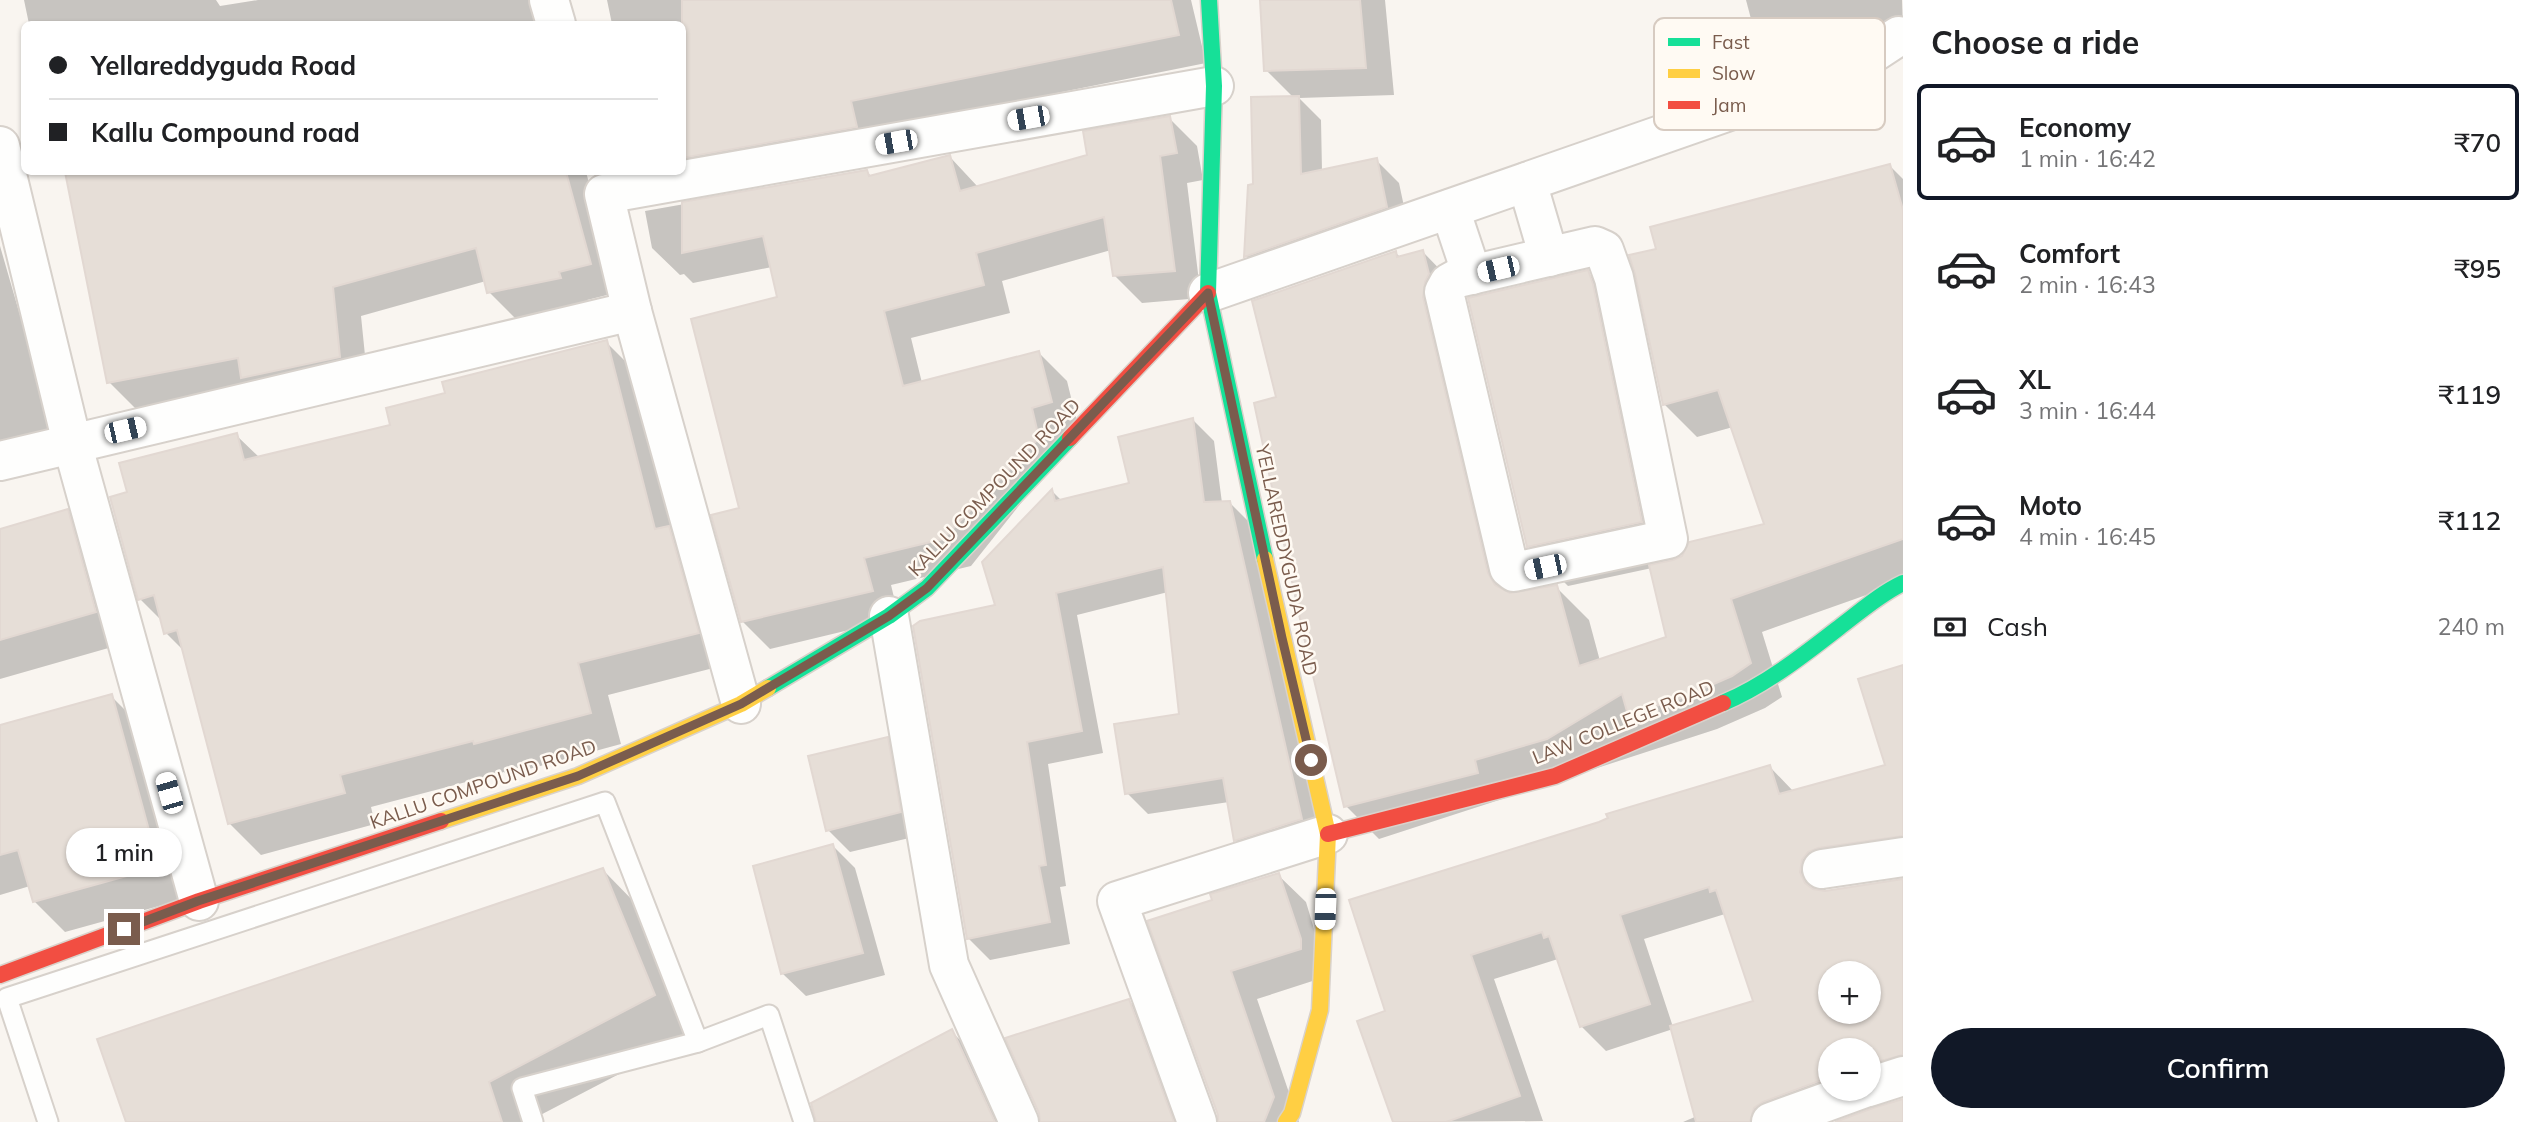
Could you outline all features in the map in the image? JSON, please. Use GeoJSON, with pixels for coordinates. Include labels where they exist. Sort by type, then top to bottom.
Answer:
{"type":"FeatureCollection","features":[{"type":"Feature","properties":{"kind":"street"},"geometry":{"type":"LineString","coordinates":[[549,0],[555,21]]}},
{"type":"Feature","properties":{"kind":"street","name":"YELLAREDDYGUDA ROAD"},"geometry":{"type":"LineString","coordinates":[[1209,0],[1214,86],[1208,293],[1282,638],[1328,834],[1320,1010],[1292,1113],[1286,1122]]}},
{"type":"Feature","properties":{"kind":"street"},"geometry":{"type":"LineString","coordinates":[[1885,49],[1902,39]]}},
{"type":"Feature","properties":{"kind":"street"},"geometry":{"type":"LineString","coordinates":[[686,170],[1214,86]]}},
{"type":"Feature","properties":{"kind":"street"},"geometry":{"type":"LineString","coordinates":[[1208,293],[1676,130]]}},
{"type":"Feature","properties":{"kind":"street"},"geometry":{"type":"LineString","coordinates":[[0,146],[72,443],[198,901]]}},
{"type":"Feature","properties":{"kind":"street"},"geometry":{"type":"LineString","coordinates":[[652,175],[601,183],[632,311],[741,704]]}},
{"type":"Feature","properties":{"kind":"street"},"geometry":{"type":"LineString","coordinates":[[1527,182],[1549,257]]}},
{"type":"Feature","properties":{"kind":"street"},"geometry":{"type":"LineString","coordinates":[[1450,209],[1472,275]]}},
{"type":"Feature","properties":{"kind":"street"},"geometry":{"type":"LineString","coordinates":[[1595,246],[1600,247],[1606,254],[1614,278],[1668,539],[1521,572],[1514,572],[1509,568],[1444,292],[1452,280],[1472,275],[1595,246]]}},
{"type":"Feature","properties":{"kind":"street","name":"KALLU COMPOUND ROAD"},"geometry":{"type":"LineString","coordinates":[[0,975],[198,901],[578,776],[741,704],[889,616],[927,588],[1208,293]]}},
{"type":"Feature","properties":{"kind":"street"},"geometry":{"type":"LineString","coordinates":[[0,461],[632,311]]}},
{"type":"Feature","properties":{"kind":"street","name":"LAW COLLEGE ROAD"},"geometry":{"type":"LineString","coordinates":[[1328,834],[1555,776],[1742,695],[1814,648],[1888,590],[1903,583]]}},
{"type":"Feature","properties":{"kind":"street"},"geometry":{"type":"LineString","coordinates":[[889,616],[948,965],[1019,1122]]}},
{"type":"Feature","properties":{"kind":"street"},"geometry":{"type":"LineString","coordinates":[[1197,1122],[1117,901],[1328,834]]}},
{"type":"Feature","properties":{"kind":"street"},"geometry":{"type":"LineString","coordinates":[[1822,869],[1903,857]]}},
{"type":"Feature","properties":{"kind":"street"},"geometry":{"type":"LineString","coordinates":[[1881,1083],[1903,1076]]}},
{"type":"Feature","properties":{"kind":"street"},"geometry":{"type":"LineString","coordinates":[[1771,1122],[1830,1101]]}},
{"type":"Feature","properties":{"kind":"lane"},"geometry":{"type":"LineString","coordinates":[[48,1122],[6,998],[606,802],[698,1042]]}},
{"type":"Feature","properties":{"kind":"lane"},"geometry":{"type":"LineString","coordinates":[[533,1122],[522,1088],[698,1042],[769,1015],[804,1122]]}},
{"type":"Feature","properties":{"kind":"building"},"geometry":{"type":"Polygon","coordinates":[[[682,0],[1171,0],[1179,35],[851,101],[857,127],[686,157],[686,21],[682,21],[682,0]]]}},
{"type":"Feature","properties":{"kind":"building"},"geometry":{"type":"Polygon","coordinates":[[[1260,0],[1360,0],[1366,68],[1264,71],[1260,0]]]}},
{"type":"Feature","properties":{"kind":"building"},"geometry":{"type":"Polygon","coordinates":[[[1299,96],[1301,174],[1377,158],[1387,207],[1244,257],[1248,185],[1253,184],[1251,97],[1299,96]]]}},
{"type":"Feature","properties":{"kind":"building"},"geometry":{"type":"Polygon","coordinates":[[[1170,116],[1177,153],[1160,156],[1175,271],[1113,276],[1104,217],[976,253],[984,285],[884,311],[903,386],[1039,351],[1052,402],[1032,408],[1039,438],[943,539],[864,558],[873,591],[741,622],[711,515],[739,508],[691,319],[777,297],[763,236],[682,253],[682,202],[867,170],[869,176],[950,155],[960,191],[1087,155],[1083,131],[1170,116]]]}},
{"type":"Feature","properties":{"kind":"building"},"geometry":{"type":"Polygon","coordinates":[[[1890,164],[1903,210],[1903,539],[1731,599],[1751,663],[1732,676],[1684,697],[1628,715],[1622,694],[1547,739],[1475,760],[1478,773],[1344,807],[1303,633],[1254,403],[1276,397],[1252,301],[1396,251],[1397,257],[1423,250],[1429,274],[1423,297],[1488,573],[1495,585],[1510,593],[1557,585],[1579,666],[1666,637],[1649,565],[1682,556],[1689,542],[1764,524],[1718,390],[1663,405],[1629,255],[1656,249],[1650,227],[1890,164]]]}},
{"type":"Feature","properties":{"kind":"building"},"geometry":{"type":"Polygon","coordinates":[[[66,175],[567,175],[591,264],[559,272],[561,278],[487,293],[476,248],[333,287],[340,357],[241,378],[238,358],[107,383],[66,175]]]}},
{"type":"Feature","properties":{"kind":"building"},"geometry":{"type":"Polygon","coordinates":[[[1588,270],[1642,522],[1527,547],[1468,298],[1588,270]]]}},
{"type":"Feature","properties":{"kind":"building"},"geometry":{"type":"Polygon","coordinates":[[[607,340],[655,529],[669,526],[699,633],[578,663],[591,713],[340,775],[345,793],[228,824],[177,630],[164,634],[154,595],[138,600],[110,497],[127,492],[119,463],[237,433],[244,460],[390,425],[386,408],[445,393],[442,382],[607,340]]]}},
{"type":"Feature","properties":{"kind":"building"},"geometry":{"type":"Polygon","coordinates":[[[1193,418],[1204,502],[1230,501],[1302,819],[1234,841],[1223,778],[1125,794],[1114,724],[1179,714],[1163,567],[1056,593],[1082,731],[1027,742],[1046,865],[1039,866],[1050,922],[967,939],[913,626],[920,621],[995,605],[982,562],[1052,489],[1055,501],[1129,483],[1118,437],[1193,418]]]}},
{"type":"Feature","properties":{"kind":"building"},"geometry":{"type":"Polygon","coordinates":[[[68,509],[96,612],[0,640],[0,529],[68,509]]]}},
{"type":"Feature","properties":{"kind":"building"},"geometry":{"type":"Polygon","coordinates":[[[1903,665],[1903,836],[1818,848],[1808,852],[1802,860],[1800,872],[1805,883],[1813,889],[1825,891],[1903,879],[1903,1055],[1881,1061],[1881,1038],[1818,1038],[1818,1081],[1763,1102],[1754,1108],[1750,1122],[1696,1122],[1670,1026],[1753,1001],[1716,890],[1710,892],[1709,887],[1620,915],[1650,1004],[1580,1027],[1549,936],[1544,938],[1542,932],[1471,955],[1520,1096],[1446,1122],[1393,1122],[1357,1021],[1385,1011],[1349,900],[1599,822],[1608,818],[1606,814],[1770,765],[1779,794],[1885,765],[1858,679],[1903,665]]]}},
{"type":"Feature","properties":{"kind":"building"},"geometry":{"type":"Polygon","coordinates":[[[112,694],[159,867],[33,902],[18,850],[0,855],[0,725],[112,694]]]}},
{"type":"Feature","properties":{"kind":"building"},"geometry":{"type":"Polygon","coordinates":[[[888,737],[901,812],[826,831],[808,756],[888,737]]]}},
{"type":"Feature","properties":{"kind":"building"},"geometry":{"type":"Polygon","coordinates":[[[833,844],[863,953],[781,974],[753,866],[833,844]]]}},
{"type":"Feature","properties":{"kind":"building"},"geometry":{"type":"Polygon","coordinates":[[[603,868],[655,995],[489,1082],[502,1122],[126,1122],[97,1039],[603,868]]]}},
{"type":"Feature","properties":{"kind":"building"},"geometry":{"type":"Polygon","coordinates":[[[1279,873],[1301,939],[1301,949],[1231,971],[1274,1097],[1264,1122],[1218,1122],[1218,1115],[1147,921],[1212,900],[1210,894],[1279,873]]]}},
{"type":"Feature","properties":{"kind":"building"},"geometry":{"type":"Polygon","coordinates":[[[1129,999],[1174,1122],[1040,1122],[1039,1113],[1005,1038],[1129,999]]]}},
{"type":"Feature","properties":{"kind":"building"},"geometry":{"type":"Polygon","coordinates":[[[952,1029],[995,1122],[816,1122],[811,1103],[952,1029]]]}},
{"type":"Feature","properties":{"kind":"building"},"geometry":{"type":"Polygon","coordinates":[[[1903,1099],[1903,1122],[1835,1122],[1873,1108],[1903,1099]]]}},
{"type":"Feature","properties":{"kind":"traffic: fast"},"geometry":{"type":"LineString","coordinates":[[1209,0],[1214,86],[1208,293],[1265,559]]}},
{"type":"Feature","properties":{"kind":"traffic: fast"},"geometry":{"type":"LineString","coordinates":[[768,688],[889,616],[927,588],[1070,438]]}},
{"type":"Feature","properties":{"kind":"traffic: fast"},"geometry":{"type":"LineString","coordinates":[[1723,703],[1785,668],[1886,592],[1903,583]]}},
{"type":"Feature","properties":{"kind":"traffic: slow"},"geometry":{"type":"LineString","coordinates":[[1265,559],[1328,834],[1320,1010],[1292,1113],[1286,1122]]}},
{"type":"Feature","properties":{"kind":"traffic: slow"},"geometry":{"type":"LineString","coordinates":[[441,821],[578,776],[741,704],[768,688]]}},
{"type":"Feature","properties":{"kind":"traffic: jam"},"geometry":{"type":"LineString","coordinates":[[1070,438],[1208,293]]}},
{"type":"Feature","properties":{"kind":"traffic: jam"},"geometry":{"type":"LineString","coordinates":[[1328,834],[1555,776],[1723,703]]}},
{"type":"Feature","properties":{"kind":"traffic: jam"},"geometry":{"type":"LineString","coordinates":[[0,975],[199,901],[441,821]]}},
{"type":"Feature","properties":{"kind":"route"},"geometry":{"type":"LineString","coordinates":[[124,929],[198,901],[578,776],[741,704],[889,616],[927,588],[1208,293],[1311,760]]}}]}
